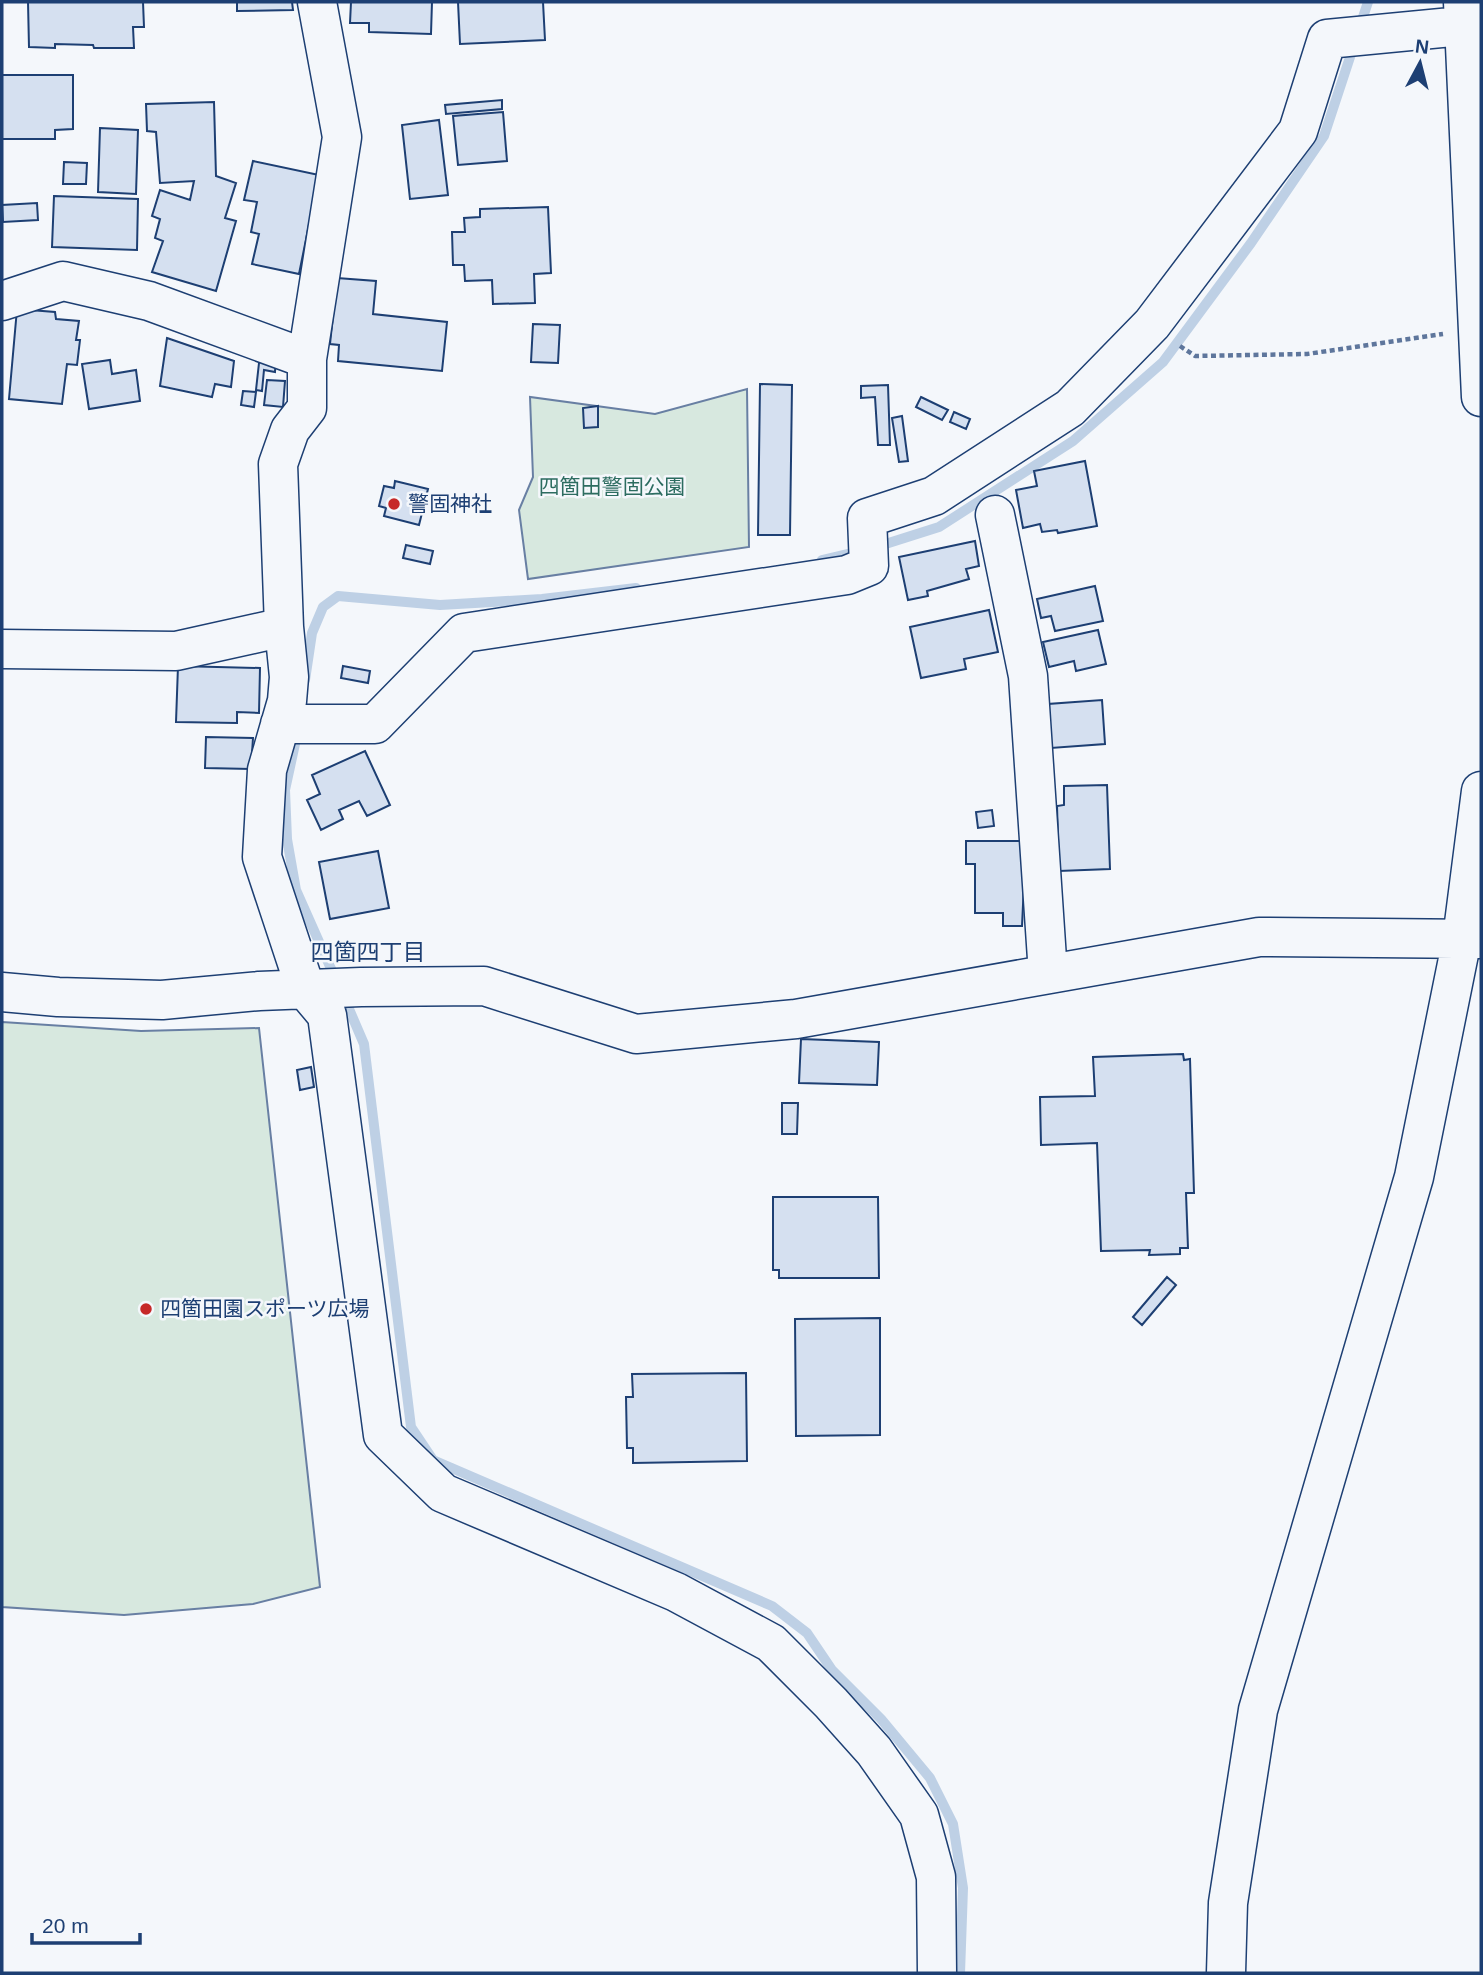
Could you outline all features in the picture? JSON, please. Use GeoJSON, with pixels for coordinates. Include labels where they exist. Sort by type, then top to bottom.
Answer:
{"type":"FeatureCollection","features":[{"type":"Feature","properties":{"kind":"street"},"geometry":{"type":"LineString","coordinates":[[317,2],[342,137],[307,359],[307,408],[290,430],[278,464],[284,627],[289,677],[287,701],[267,770],[262,857],[327,1015],[383,1435],[443,1493],[676,1592],[771,1643],[874,1751],[919,1815],[936,1877],[937,1973]]}},
{"type":"Feature","properties":{"kind":"street"},"geometry":{"type":"LineString","coordinates":[[280,724],[375,724],[464,633],[847,575],[869,566],[867,518],[934,496],[1070,408],[1152,324],[1298,131],[1327,39],[1372,35],[1463,14],[1481,397]]}},
{"type":"Feature","properties":{"kind":"street"},"geometry":{"type":"LineString","coordinates":[[2,301],[63,281],[149,302],[307,359]]}},
{"type":"Feature","properties":{"kind":"street"},"geometry":{"type":"LineString","coordinates":[[995,515],[1028,676],[1048,974]]}},
{"type":"Feature","properties":{"kind":"street"},"geometry":{"type":"LineString","coordinates":[[2,649],[176,651],[284,627]]}},
{"type":"Feature","properties":{"kind":"street"},"geometry":{"type":"LineString","coordinates":[[1226,1973],[1228,1903],[1258,1710],[1414,1177],[1472,939],[1481,791]]}},
{"type":"Feature","properties":{"kind":"street"},"geometry":{"type":"LineString","coordinates":[[2,992],[58,997],[162,1000],[259,990],[484,986],[636,1034],[796,1019],[1259,937],[1472,939]]}},
{"type":"Feature","properties":{"kind":"path"},"geometry":{"type":"LineString","coordinates":[[1195,356],[1307,354],[1478,328]]}},
{"type":"Feature","properties":{"kind":"green space","name":"四箇田警固公園"},"geometry":{"type":"Polygon","coordinates":[[[747,389],[749,547],[528,579],[519,510],[533,477],[530,397],[655,414],[747,389]]]}},
{"type":"Feature","properties":{"kind":"green space","name":"四箇田園スポーツ広場"},"geometry":{"type":"Polygon","coordinates":[[[2,1022],[141,1031],[259,1028],[320,1587],[253,1604],[124,1615],[2,1607],[2,1022]]]}},
{"type":"Feature","properties":{"kind":"building"},"geometry":{"type":"Polygon","coordinates":[[[28,2],[143,2],[144,27],[133,27],[134,48],[55,44],[55,48],[29,47],[28,2]]]}},
{"type":"Feature","properties":{"kind":"building"},"geometry":{"type":"Polygon","coordinates":[[[237,2],[292,2],[293,10],[237,11],[237,2]]]}},
{"type":"Feature","properties":{"kind":"building"},"geometry":{"type":"Polygon","coordinates":[[[351,2],[432,2],[431,34],[369,32],[369,23],[350,23],[351,2]]]}},
{"type":"Feature","properties":{"kind":"building"},"geometry":{"type":"Polygon","coordinates":[[[458,2],[543,2],[545,40],[460,44],[458,2]]]}},
{"type":"Feature","properties":{"kind":"building"},"geometry":{"type":"Polygon","coordinates":[[[2,75],[73,75],[73,129],[55,130],[55,139],[2,139],[2,75]]]}},
{"type":"Feature","properties":{"kind":"building"},"geometry":{"type":"Polygon","coordinates":[[[502,100],[502,109],[446,114],[445,105],[502,100]]]}},
{"type":"Feature","properties":{"kind":"building"},"geometry":{"type":"Polygon","coordinates":[[[214,102],[216,176],[236,183],[225,218],[236,221],[216,291],[152,272],[163,241],[155,238],[160,219],[152,216],[160,190],[190,200],[194,181],[160,183],[156,132],[147,131],[146,104],[214,102]]]}},
{"type":"Feature","properties":{"kind":"building"},"geometry":{"type":"Polygon","coordinates":[[[503,112],[507,161],[458,165],[453,116],[503,112]]]}},
{"type":"Feature","properties":{"kind":"building"},"geometry":{"type":"Polygon","coordinates":[[[439,120],[448,195],[410,199],[402,125],[439,120]]]}},
{"type":"Feature","properties":{"kind":"building"},"geometry":{"type":"Polygon","coordinates":[[[100,128],[138,130],[136,194],[98,192],[100,128]]]}},
{"type":"Feature","properties":{"kind":"building"},"geometry":{"type":"Polygon","coordinates":[[[253,161],[319,175],[299,274],[252,264],[259,234],[251,232],[257,202],[244,200],[253,161]]]}},
{"type":"Feature","properties":{"kind":"building"},"geometry":{"type":"Polygon","coordinates":[[[64,162],[87,163],[86,184],[63,184],[64,162]]]}},
{"type":"Feature","properties":{"kind":"building"},"geometry":{"type":"Polygon","coordinates":[[[54,196],[138,199],[137,250],[52,247],[54,196]]]}},
{"type":"Feature","properties":{"kind":"building"},"geometry":{"type":"Polygon","coordinates":[[[37,203],[38,220],[3,222],[2,205],[37,203]]]}},
{"type":"Feature","properties":{"kind":"building"},"geometry":{"type":"Polygon","coordinates":[[[548,207],[551,273],[534,274],[535,303],[493,304],[492,280],[465,281],[464,265],[453,265],[452,232],[465,232],[464,218],[480,217],[480,209],[548,207]]]}},
{"type":"Feature","properties":{"kind":"building"},"geometry":{"type":"Polygon","coordinates":[[[337,278],[376,281],[373,314],[447,322],[442,371],[338,361],[339,345],[330,344],[337,278]]]}},
{"type":"Feature","properties":{"kind":"building"},"geometry":{"type":"Polygon","coordinates":[[[17,309],[55,312],[56,319],[79,321],[76,340],[80,340],[77,365],[67,364],[62,404],[9,399],[17,309]]]}},
{"type":"Feature","properties":{"kind":"building"},"geometry":{"type":"Polygon","coordinates":[[[533,324],[560,325],[558,363],[531,362],[533,324]]]}},
{"type":"Feature","properties":{"kind":"building"},"geometry":{"type":"Polygon","coordinates":[[[167,338],[234,361],[231,387],[215,384],[212,397],[160,386],[167,338]]]}},
{"type":"Feature","properties":{"kind":"building"},"geometry":{"type":"Polygon","coordinates":[[[260,354],[276,356],[275,372],[264,370],[262,391],[256,390],[260,354]]]}},
{"type":"Feature","properties":{"kind":"building"},"geometry":{"type":"Polygon","coordinates":[[[110,360],[112,374],[136,370],[140,401],[89,409],[82,364],[110,360]]]}},
{"type":"Feature","properties":{"kind":"building"},"geometry":{"type":"Polygon","coordinates":[[[267,380],[285,381],[283,407],[264,405],[267,380]]]}},
{"type":"Feature","properties":{"kind":"building"},"geometry":{"type":"Polygon","coordinates":[[[760,384],[792,385],[790,535],[758,535],[760,384]]]}},
{"type":"Feature","properties":{"kind":"building"},"geometry":{"type":"Polygon","coordinates":[[[888,385],[890,445],[878,445],[875,397],[861,398],[861,386],[888,385]]]}},
{"type":"Feature","properties":{"kind":"building"},"geometry":{"type":"Polygon","coordinates":[[[243,391],[256,392],[254,407],[241,405],[243,391]]]}},
{"type":"Feature","properties":{"kind":"building"},"geometry":{"type":"Polygon","coordinates":[[[921,397],[948,410],[942,420],[916,407],[921,397]]]}},
{"type":"Feature","properties":{"kind":"building"},"geometry":{"type":"Polygon","coordinates":[[[598,406],[598,427],[584,428],[583,408],[598,406]]]}},
{"type":"Feature","properties":{"kind":"building"},"geometry":{"type":"Polygon","coordinates":[[[954,412],[970,419],[966,429],[950,422],[954,412]]]}},
{"type":"Feature","properties":{"kind":"building"},"geometry":{"type":"Polygon","coordinates":[[[902,416],[908,461],[899,462],[892,418],[902,416]]]}},
{"type":"Feature","properties":{"kind":"building"},"geometry":{"type":"Polygon","coordinates":[[[1085,461],[1097,526],[1058,533],[1057,530],[1042,532],[1040,524],[1023,528],[1016,490],[1037,486],[1034,471],[1085,461]]]}},
{"type":"Feature","properties":{"kind":"building"},"geometry":{"type":"Polygon","coordinates":[[[395,481],[428,489],[419,525],[384,516],[386,508],[379,506],[384,486],[394,488],[395,481]]]}},
{"type":"Feature","properties":{"kind":"building"},"geometry":{"type":"Polygon","coordinates":[[[975,541],[979,566],[966,569],[969,579],[927,591],[928,596],[908,600],[899,557],[975,541]]]}},
{"type":"Feature","properties":{"kind":"building"},"geometry":{"type":"Polygon","coordinates":[[[406,545],[433,551],[430,564],[403,558],[406,545]]]}},
{"type":"Feature","properties":{"kind":"building"},"geometry":{"type":"Polygon","coordinates":[[[1095,586],[1103,621],[1055,631],[1051,616],[1041,618],[1037,599],[1095,586]]]}},
{"type":"Feature","properties":{"kind":"building"},"geometry":{"type":"Polygon","coordinates":[[[989,610],[998,652],[964,659],[966,669],[921,678],[910,627],[989,610]]]}},
{"type":"Feature","properties":{"kind":"building"},"geometry":{"type":"Polygon","coordinates":[[[1098,630],[1106,664],[1076,671],[1074,661],[1049,667],[1043,642],[1098,630]]]}},
{"type":"Feature","properties":{"kind":"building"},"geometry":{"type":"Polygon","coordinates":[[[178,666],[260,668],[259,713],[237,712],[237,723],[176,722],[178,666]]]}},
{"type":"Feature","properties":{"kind":"building"},"geometry":{"type":"Polygon","coordinates":[[[343,666],[370,671],[368,683],[341,678],[343,666]]]}},
{"type":"Feature","properties":{"kind":"building"},"geometry":{"type":"Polygon","coordinates":[[[1102,700],[1105,744],[1051,748],[1048,704],[1102,700]]]}},
{"type":"Feature","properties":{"kind":"building"},"geometry":{"type":"Polygon","coordinates":[[[206,737],[253,738],[251,769],[205,768],[206,737]]]}},
{"type":"Feature","properties":{"kind":"building"},"geometry":{"type":"Polygon","coordinates":[[[365,751],[390,805],[367,816],[359,801],[339,810],[343,819],[321,830],[307,800],[320,794],[312,775],[365,751]]]}},
{"type":"Feature","properties":{"kind":"building"},"geometry":{"type":"Polygon","coordinates":[[[1107,785],[1110,869],[1059,871],[1057,806],[1064,805],[1064,786],[1107,785]]]}},
{"type":"Feature","properties":{"kind":"building"},"geometry":{"type":"Polygon","coordinates":[[[992,810],[994,826],[978,828],[976,812],[992,810]]]}},
{"type":"Feature","properties":{"kind":"building"},"geometry":{"type":"Polygon","coordinates":[[[966,841],[1026,841],[1022,926],[1003,926],[1003,913],[975,913],[975,864],[966,864],[966,841]]]}},
{"type":"Feature","properties":{"kind":"building"},"geometry":{"type":"Polygon","coordinates":[[[378,851],[389,908],[330,919],[319,862],[378,851]]]}},
{"type":"Feature","properties":{"kind":"building"},"geometry":{"type":"Polygon","coordinates":[[[801,1039],[879,1042],[877,1085],[799,1083],[801,1039]]]}},
{"type":"Feature","properties":{"kind":"building"},"geometry":{"type":"Polygon","coordinates":[[[1183,1054],[1184,1060],[1190,1059],[1194,1193],[1186,1193],[1188,1248],[1180,1248],[1180,1254],[1149,1255],[1150,1250],[1101,1251],[1097,1143],[1041,1145],[1040,1097],[1095,1096],[1093,1057],[1183,1054]]]}},
{"type":"Feature","properties":{"kind":"building"},"geometry":{"type":"Polygon","coordinates":[[[311,1067],[314,1087],[300,1090],[297,1070],[311,1067]]]}},
{"type":"Feature","properties":{"kind":"building"},"geometry":{"type":"Polygon","coordinates":[[[782,1103],[798,1103],[797,1134],[782,1134],[782,1103]]]}},
{"type":"Feature","properties":{"kind":"building"},"geometry":{"type":"Polygon","coordinates":[[[773,1197],[878,1197],[879,1278],[779,1278],[779,1270],[773,1270],[773,1197]]]}},
{"type":"Feature","properties":{"kind":"building"},"geometry":{"type":"Polygon","coordinates":[[[1167,1277],[1176,1285],[1142,1325],[1133,1317],[1167,1277]]]}},
{"type":"Feature","properties":{"kind":"building"},"geometry":{"type":"Polygon","coordinates":[[[880,1318],[880,1435],[796,1436],[795,1319],[880,1318]]]}},
{"type":"Feature","properties":{"kind":"building"},"geometry":{"type":"Polygon","coordinates":[[[746,1373],[747,1461],[633,1463],[633,1448],[627,1448],[626,1397],[633,1397],[632,1374],[746,1373]]]}},
{"type":"Feature","properties":{"kind":"waterway"},"geometry":{"type":"LineString","coordinates":[[1359,29],[1368,2]]}},
{"type":"Feature","properties":{"kind":"waterway"},"geometry":{"type":"LineString","coordinates":[[876,547],[939,527],[1073,441],[1163,362],[1251,243],[1324,136],[1354,45]]}},
{"type":"Feature","properties":{"kind":"waterway"},"geometry":{"type":"LineString","coordinates":[[822,560],[860,551]]}},
{"type":"Feature","properties":{"kind":"waterway"},"geometry":{"type":"LineString","coordinates":[[305,680],[312,633],[323,607],[338,596],[440,605],[542,599],[636,588]]}},
{"type":"Feature","properties":{"kind":"waterway"},"geometry":{"type":"LineString","coordinates":[[298,730],[285,790],[287,839],[296,890],[336,980]]}},
{"type":"Feature","properties":{"kind":"waterway"},"geometry":{"type":"LineString","coordinates":[[343,995],[364,1044],[411,1427],[433,1460],[772,1606],[807,1633],[832,1670],[881,1719],[930,1778],[953,1824],[963,1888],[960,1973]]}},
{"type":"Feature","properties":{"kind":"place","name":"警固神社"},"geometry":{"type":"Point","coordinates":[394,504]}},
{"type":"Feature","properties":{"kind":"place","name":"四箇田園スポーツ広場"},"geometry":{"type":"Point","coordinates":[146,1309]}},
{"type":"Feature","properties":{"kind":"district","name":"四箇四丁目"},"geometry":{"type":"Point","coordinates":[368,952]}}]}
